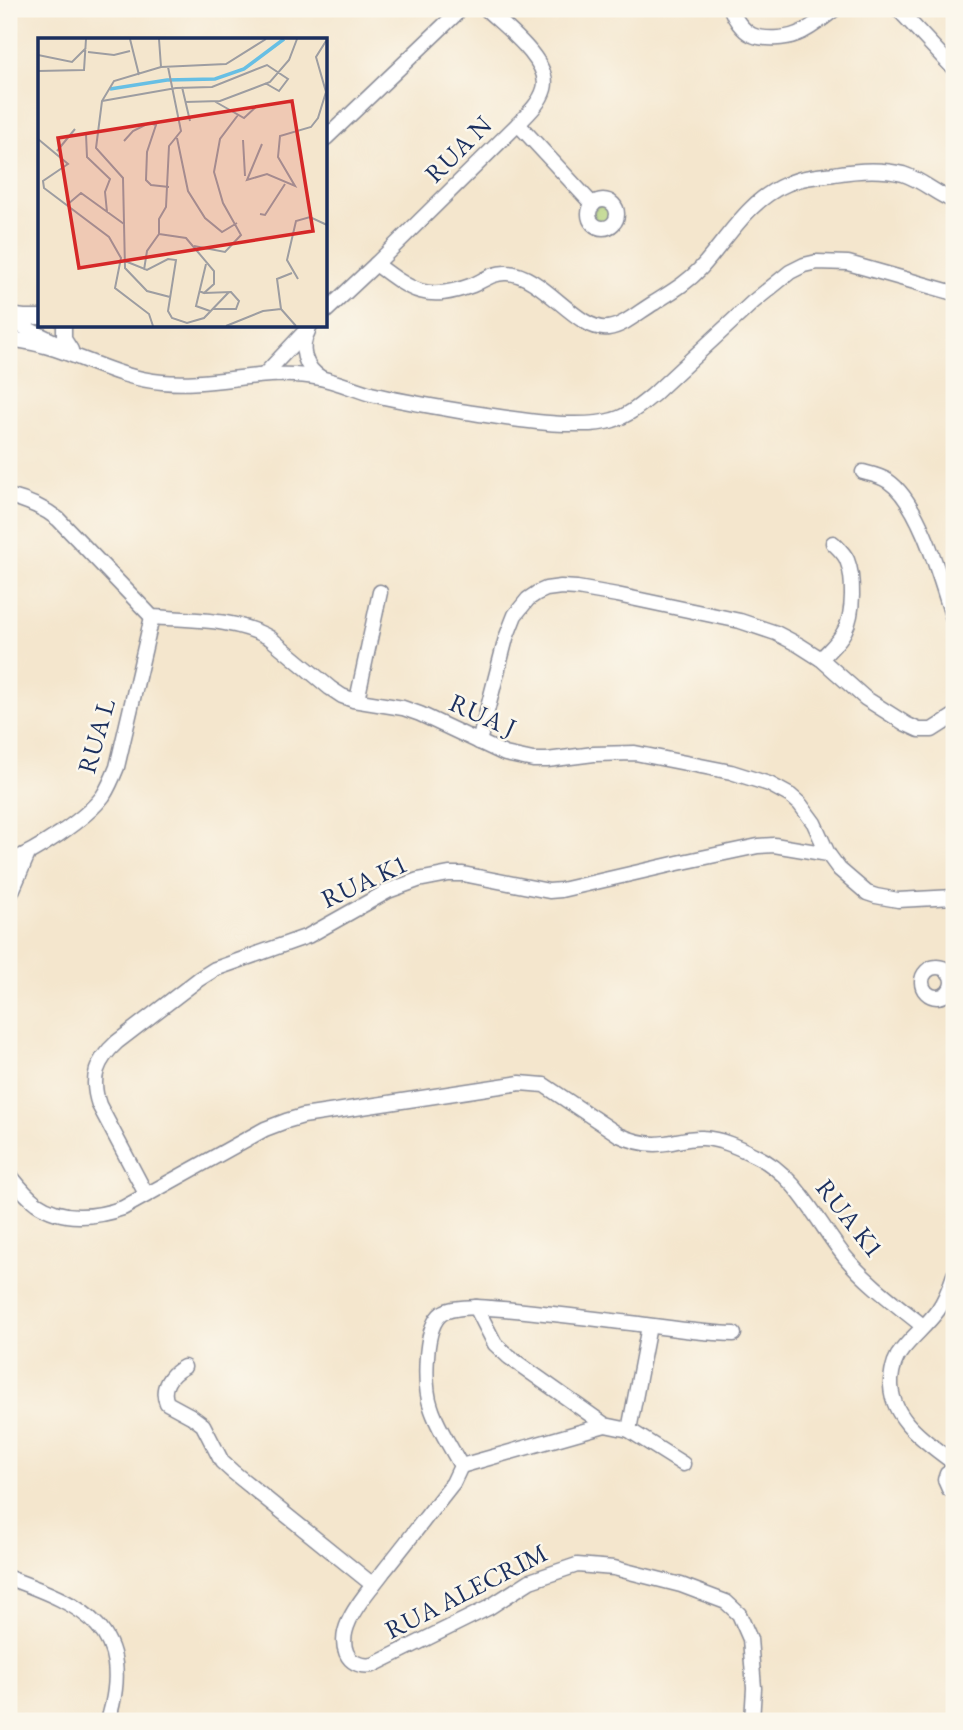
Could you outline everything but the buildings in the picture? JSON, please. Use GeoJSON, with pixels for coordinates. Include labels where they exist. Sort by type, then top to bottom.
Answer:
{"type":"FeatureCollection","features":[{"type":"Feature","properties":{"kind":"street"},"geometry":{"type":"LineString","coordinates":[[327,137],[461,9]]}},
{"type":"Feature","properties":{"kind":"street","name":"RUA N"},"geometry":{"type":"LineString","coordinates":[[327,310],[518,124],[543,93],[545,74],[533,55],[486,9]]}},
{"type":"Feature","properties":{"kind":"street"},"geometry":{"type":"LineString","coordinates":[[731,9],[740,25],[751,35],[765,38],[794,35],[810,28],[835,9]]}},
{"type":"Feature","properties":{"kind":"street"},"geometry":{"type":"LineString","coordinates":[[898,9],[954,69]]}},
{"type":"Feature","properties":{"kind":"street"},"geometry":{"type":"LineString","coordinates":[[518,124],[593,205]]}},
{"type":"Feature","properties":{"kind":"street"},"geometry":{"type":"LineString","coordinates":[[376,264],[404,286],[434,294],[473,285],[497,274],[517,274],[537,285],[591,325],[608,328],[620,324],[682,286],[699,270],[750,209],[763,197],[790,182],[850,171],[882,170],[918,179],[954,201]]}},
{"type":"Feature","properties":{"kind":"street"},"geometry":{"type":"LineString","coordinates":[[10,338],[54,348],[129,376],[163,382],[211,382],[264,375],[321,378],[396,400],[519,421],[597,424],[624,416],[638,407],[763,294],[790,272],[804,265],[817,262],[848,263],[954,293]]}},
{"type":"Feature","properties":{"kind":"street"},"geometry":{"type":"LineString","coordinates":[[9,317],[38,317]]}},
{"type":"Feature","properties":{"kind":"street"},"geometry":{"type":"LineString","coordinates":[[9,317],[91,363]]}},
{"type":"Feature","properties":{"kind":"street"},"geometry":{"type":"LineString","coordinates":[[10,338],[38,323]]}},
{"type":"Feature","properties":{"kind":"street"},"geometry":{"type":"LineString","coordinates":[[64,327],[64,339],[72,350]]}},
{"type":"Feature","properties":{"kind":"street"},"geometry":{"type":"LineString","coordinates":[[264,375],[309,327]]}},
{"type":"Feature","properties":{"kind":"street"},"geometry":{"type":"LineString","coordinates":[[310,327],[304,343],[305,357],[310,369],[321,378]]}},
{"type":"Feature","properties":{"kind":"street"},"geometry":{"type":"LineString","coordinates":[[863,472],[887,480],[907,502],[929,546],[954,622]]}},
{"type":"Feature","properties":{"kind":"street"},"geometry":{"type":"LineString","coordinates":[[9,496],[35,504],[58,519],[152,617]]}},
{"type":"Feature","properties":{"kind":"street"},"geometry":{"type":"LineString","coordinates":[[821,659],[840,639],[846,628],[851,603],[846,559],[833,543]]}},
{"type":"Feature","properties":{"kind":"street"},"geometry":{"type":"LineString","coordinates":[[479,742],[510,625],[527,599],[546,589],[561,587],[740,621],[776,633],[821,659],[865,698],[919,730],[932,730],[954,716]]}},
{"type":"Feature","properties":{"kind":"street"},"geometry":{"type":"LineString","coordinates":[[357,700],[380,592]]}},
{"type":"Feature","properties":{"kind":"street","name":"RUA J"},"geometry":{"type":"LineString","coordinates":[[152,617],[223,623],[261,633],[342,696],[420,714],[505,754],[533,760],[594,754],[635,754],[750,778],[781,789],[800,804],[814,823],[828,855],[859,887],[876,896],[898,900],[954,897]]}},
{"type":"Feature","properties":{"kind":"street","name":"RUA L"},"geometry":{"type":"LineString","coordinates":[[9,862],[28,854],[78,820],[94,807],[111,782],[122,747],[152,617]]}},
{"type":"Feature","properties":{"kind":"street","name":"RUA K1"},"geometry":{"type":"LineString","coordinates":[[146,1194],[99,1105],[95,1094],[96,1071],[105,1053],[117,1042],[215,969],[308,936],[388,891],[433,877],[463,874],[549,891],[758,846],[775,845],[828,855]]}},
{"type":"Feature","properties":{"kind":"street"},"geometry":{"type":"LineString","coordinates":[[9,898],[28,854]]}},
{"type":"Feature","properties":{"kind":"street"},"geometry":{"type":"LineString","coordinates":[[936,967],[954,966]]}},
{"type":"Feature","properties":{"kind":"street","name":"RUA K1"},"geometry":{"type":"LineString","coordinates":[[9,1174],[35,1202],[52,1211],[70,1216],[106,1214],[123,1208],[265,1129],[286,1121],[367,1105],[520,1083],[538,1083],[556,1091],[629,1140],[653,1144],[701,1138],[715,1140],[768,1162],[785,1176],[804,1198],[852,1265],[923,1326]]}},
{"type":"Feature","properties":{"kind":"street"},"geometry":{"type":"LineString","coordinates":[[954,1275],[948,1294],[939,1308],[899,1353],[894,1362],[891,1387],[895,1406],[905,1422],[954,1464]]}},
{"type":"Feature","properties":{"kind":"street"},"geometry":{"type":"LineString","coordinates":[[476,1307],[495,1344],[502,1350],[605,1425],[629,1430],[682,1464]]}},
{"type":"Feature","properties":{"kind":"street"},"geometry":{"type":"LineString","coordinates":[[605,1425],[461,1466],[432,1410],[428,1396],[426,1362],[431,1335],[439,1316],[452,1310],[476,1307],[734,1334]]}},
{"type":"Feature","properties":{"kind":"street"},"geometry":{"type":"LineString","coordinates":[[629,1430],[649,1326]]}},
{"type":"Feature","properties":{"kind":"street","name":"RUA ALECRIM"},"geometry":{"type":"LineString","coordinates":[[184,1367],[169,1379],[164,1394],[167,1403],[203,1425],[222,1462],[233,1472],[373,1585]]}},
{"type":"Feature","properties":{"kind":"street","name":"RUA ALECRIM"},"geometry":{"type":"LineString","coordinates":[[461,1466],[453,1483],[349,1619],[343,1644],[351,1659],[358,1664],[367,1665],[379,1662],[488,1608],[530,1581],[577,1565],[614,1568],[681,1585],[726,1602],[739,1614],[750,1639],[754,1688],[752,1721]]}},
{"type":"Feature","properties":{"kind":"street"},"geometry":{"type":"LineString","coordinates":[[954,1469],[947,1474],[945,1480],[949,1489],[954,1492]]}},
{"type":"Feature","properties":{"kind":"street"},"geometry":{"type":"LineString","coordinates":[[9,1578],[55,1595],[73,1606],[93,1620],[108,1640],[116,1677],[115,1698],[107,1721]]}},
{"type":"Feature","properties":{"kind":"green space"},"geometry":{"type":"Polygon","coordinates":[[[599,204],[607,204],[613,214],[607,224],[599,224],[593,218],[593,210],[599,204]]]}}]}
